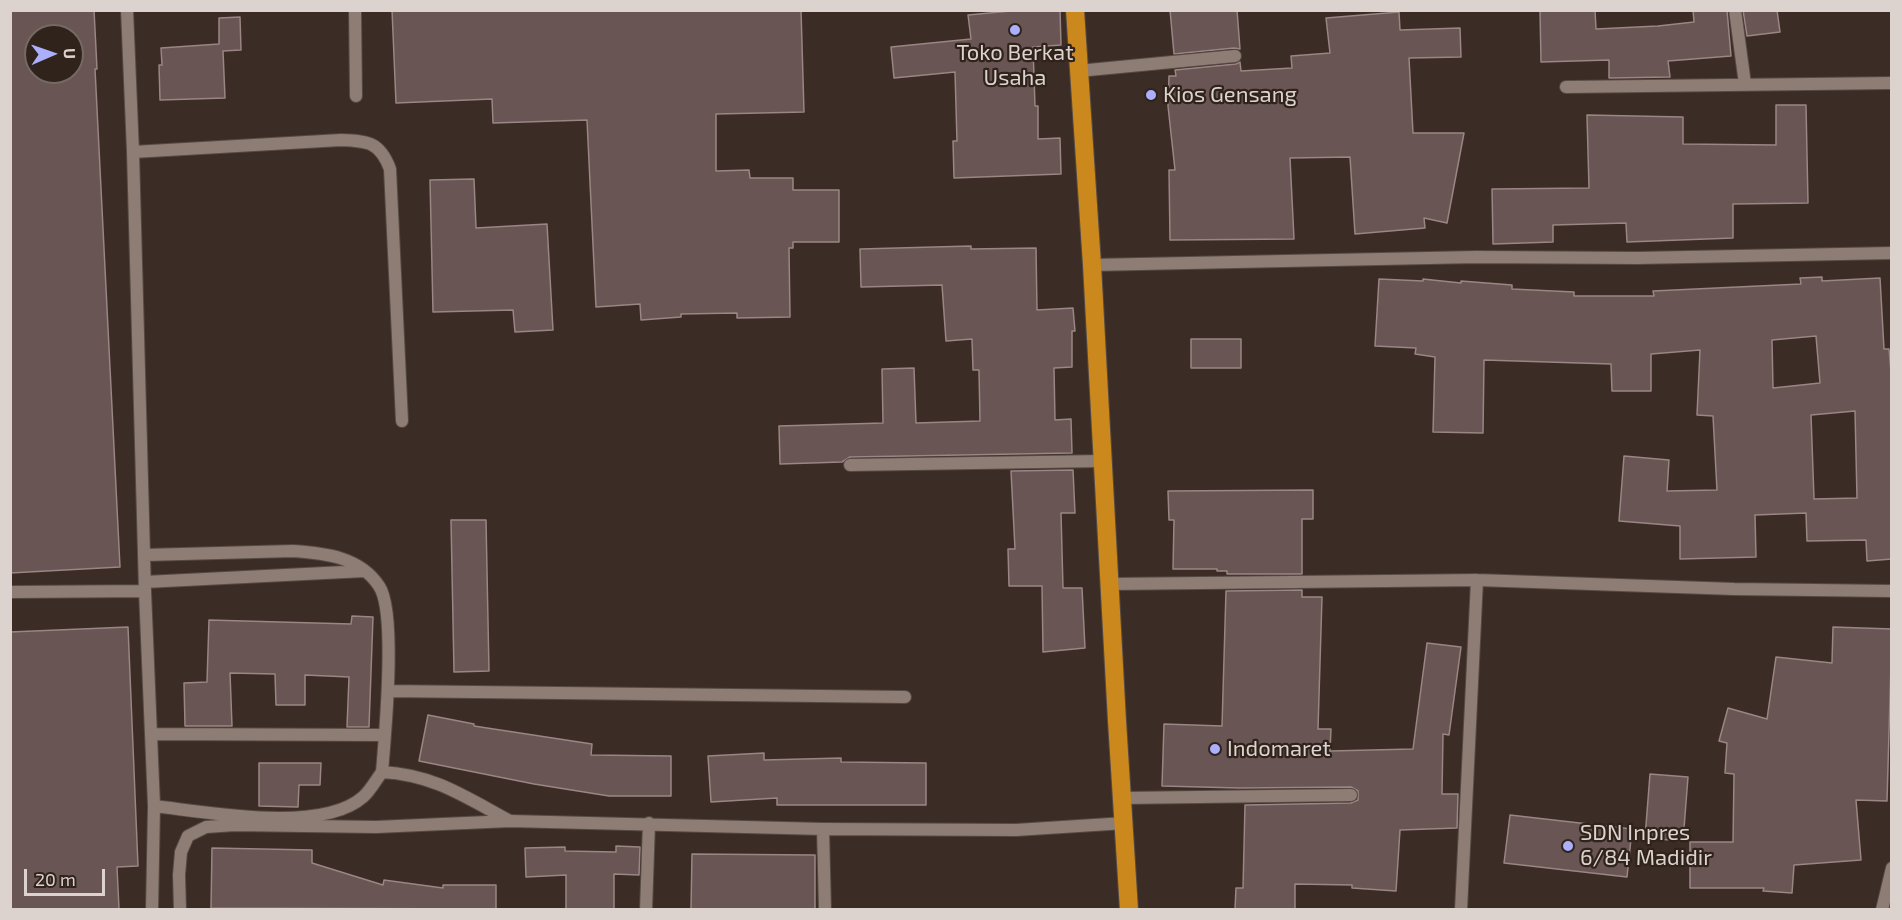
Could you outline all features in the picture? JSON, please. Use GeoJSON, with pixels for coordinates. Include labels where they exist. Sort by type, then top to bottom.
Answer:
{"type":"FeatureCollection","features":[{"type":"Feature","properties":{"kind":"highway"},"geometry":{"type":"LineString","coordinates":[[1075,10],[1129,909]]}},
{"type":"Feature","properties":{"kind":"street"},"geometry":{"type":"LineString","coordinates":[[127,10],[154,806],[152,909]]}},
{"type":"Feature","properties":{"kind":"street"},"geometry":{"type":"LineString","coordinates":[[355,10],[356,96]]}},
{"type":"Feature","properties":{"kind":"street"},"geometry":{"type":"LineString","coordinates":[[1735,10],[1744,84]]}},
{"type":"Feature","properties":{"kind":"street"},"geometry":{"type":"LineString","coordinates":[[1078,71],[1235,56]]}},
{"type":"Feature","properties":{"kind":"street"},"geometry":{"type":"LineString","coordinates":[[1566,87],[1892,83]]}},
{"type":"Feature","properties":{"kind":"street"},"geometry":{"type":"LineString","coordinates":[[133,152],[341,140],[360,141],[374,145],[384,153],[390,169],[402,421]]}},
{"type":"Feature","properties":{"kind":"street"},"geometry":{"type":"LineString","coordinates":[[1092,265],[1464,257],[1637,258],[1892,254]]}},
{"type":"Feature","properties":{"kind":"street"},"geometry":{"type":"LineString","coordinates":[[850,465],[1102,461]]}},
{"type":"Feature","properties":{"kind":"street"},"geometry":{"type":"LineString","coordinates":[[144,555],[317,552],[339,557],[365,571],[380,586],[387,608],[388,691],[382,772],[362,798],[339,810],[307,818],[275,818],[154,806]]}},
{"type":"Feature","properties":{"kind":"street"},"geometry":{"type":"LineString","coordinates":[[10,592],[145,587],[365,571]]}},
{"type":"Feature","properties":{"kind":"street"},"geometry":{"type":"LineString","coordinates":[[1110,584],[1477,580],[1734,589],[1892,591]]}},
{"type":"Feature","properties":{"kind":"street"},"geometry":{"type":"LineString","coordinates":[[1461,909],[1477,580]]}},
{"type":"Feature","properties":{"kind":"street"},"geometry":{"type":"LineString","coordinates":[[388,691],[905,697]]}},
{"type":"Feature","properties":{"kind":"street"},"geometry":{"type":"LineString","coordinates":[[151,734],[385,735]]}},
{"type":"Feature","properties":{"kind":"street"},"geometry":{"type":"LineString","coordinates":[[382,772],[406,773],[434,781],[510,821]]}},
{"type":"Feature","properties":{"kind":"street"},"geometry":{"type":"LineString","coordinates":[[1123,798],[1351,795]]}},
{"type":"Feature","properties":{"kind":"street"},"geometry":{"type":"LineString","coordinates":[[180,909],[179,875],[182,852],[188,836],[206,826],[376,827],[510,821],[823,829],[1016,830],[1125,823]]}},
{"type":"Feature","properties":{"kind":"street"},"geometry":{"type":"LineString","coordinates":[[646,909],[649,823]]}},
{"type":"Feature","properties":{"kind":"street"},"geometry":{"type":"LineString","coordinates":[[823,829],[825,909]]}},
{"type":"Feature","properties":{"kind":"street"},"geometry":{"type":"LineString","coordinates":[[1882,909],[1892,868]]}},
{"type":"Feature","properties":{"kind":"building"},"geometry":{"type":"Polygon","coordinates":[[[10,10],[94,10],[120,567],[10,573],[10,10]]]}},
{"type":"Feature","properties":{"kind":"building"},"geometry":{"type":"Polygon","coordinates":[[[392,10],[801,10],[804,112],[716,114],[716,171],[749,170],[750,178],[793,178],[793,190],[839,190],[839,242],[793,242],[793,248],[789,248],[790,317],[737,318],[737,313],[681,314],[681,317],[641,320],[640,304],[596,307],[587,120],[493,123],[492,99],[396,103],[392,10]]]}},
{"type":"Feature","properties":{"kind":"building"},"geometry":{"type":"Polygon","coordinates":[[[1021,10],[1060,10],[1061,45],[1033,47],[1038,139],[1060,138],[1061,174],[954,178],[953,141],[957,141],[955,72],[894,78],[891,47],[971,39],[968,15],[1021,10]]]}},
{"type":"Feature","properties":{"kind":"building"},"geometry":{"type":"Polygon","coordinates":[[[1170,10],[1237,10],[1240,49],[1174,54],[1170,10]]]}},
{"type":"Feature","properties":{"kind":"building"},"geometry":{"type":"Polygon","coordinates":[[[1540,10],[1595,10],[1596,29],[1694,22],[1693,10],[1727,10],[1731,56],[1668,61],[1670,77],[1609,78],[1609,60],[1541,62],[1540,10]]]}},
{"type":"Feature","properties":{"kind":"building"},"geometry":{"type":"Polygon","coordinates":[[[1743,10],[1777,10],[1780,32],[1747,36],[1743,10]]]}},
{"type":"Feature","properties":{"kind":"building"},"geometry":{"type":"Polygon","coordinates":[[[1399,12],[1400,30],[1460,28],[1461,57],[1409,58],[1413,133],[1464,133],[1447,223],[1424,218],[1425,228],[1355,234],[1350,157],[1290,158],[1294,239],[1170,240],[1169,170],[1175,170],[1168,106],[1169,76],[1176,76],[1175,70],[1240,62],[1241,71],[1292,68],[1291,56],[1330,53],[1326,18],[1399,12]]]}},
{"type":"Feature","properties":{"kind":"building"},"geometry":{"type":"Polygon","coordinates":[[[240,17],[241,50],[223,51],[225,98],[160,100],[161,48],[219,44],[219,18],[240,17]]]}},
{"type":"Feature","properties":{"kind":"building"},"geometry":{"type":"Polygon","coordinates":[[[1776,105],[1806,105],[1808,203],[1733,204],[1733,238],[1627,242],[1626,223],[1553,225],[1553,242],[1493,244],[1492,189],[1589,188],[1587,115],[1683,117],[1683,144],[1776,145],[1776,105]]]}},
{"type":"Feature","properties":{"kind":"building"},"geometry":{"type":"Polygon","coordinates":[[[474,179],[476,228],[547,224],[553,330],[515,332],[513,310],[433,312],[430,180],[474,179]]]}},
{"type":"Feature","properties":{"kind":"building"},"geometry":{"type":"Polygon","coordinates":[[[971,246],[971,249],[1036,248],[1037,310],[1073,308],[1075,331],[1072,331],[1072,367],[1054,368],[1055,420],[1071,419],[1072,453],[850,457],[842,462],[780,464],[779,426],[883,423],[882,369],[914,368],[916,423],[980,421],[979,370],[973,370],[972,339],[946,341],[942,285],[861,287],[860,249],[971,246]]]}},
{"type":"Feature","properties":{"kind":"building"},"geometry":{"type":"Polygon","coordinates":[[[1822,277],[1822,281],[1880,278],[1884,349],[1889,349],[1892,384],[1892,559],[1867,561],[1866,540],[1807,541],[1806,513],[1755,515],[1756,557],[1680,559],[1680,526],[1619,521],[1624,456],[1669,460],[1667,491],[1717,490],[1713,416],[1697,415],[1700,350],[1651,354],[1651,391],[1612,391],[1611,364],[1484,360],[1483,433],[1433,432],[1435,357],[1415,354],[1416,348],[1375,346],[1379,279],[1423,281],[1423,279],[1512,285],[1512,289],[1574,292],[1574,296],[1654,296],[1653,291],[1801,284],[1800,278],[1822,277]],[[1816,336],[1772,340],[1773,388],[1820,383],[1816,336]],[[1855,411],[1811,415],[1814,499],[1857,498],[1855,411]]]}},
{"type":"Feature","properties":{"kind":"building"},"geometry":{"type":"Polygon","coordinates":[[[1191,339],[1241,339],[1241,368],[1191,368],[1191,339]]]}},
{"type":"Feature","properties":{"kind":"building"},"geometry":{"type":"Polygon","coordinates":[[[1073,470],[1075,513],[1061,513],[1063,588],[1082,588],[1085,648],[1043,652],[1042,586],[1009,586],[1008,549],[1015,549],[1011,471],[1073,470]]]}},
{"type":"Feature","properties":{"kind":"building"},"geometry":{"type":"Polygon","coordinates":[[[1313,490],[1313,519],[1302,519],[1302,574],[1227,574],[1227,571],[1217,571],[1217,569],[1173,569],[1174,520],[1169,520],[1168,491],[1313,490]]]}},
{"type":"Feature","properties":{"kind":"building"},"geometry":{"type":"Polygon","coordinates":[[[451,520],[486,520],[489,671],[454,672],[451,520]]]}},
{"type":"Feature","properties":{"kind":"building"},"geometry":{"type":"Polygon","coordinates":[[[1302,590],[1302,597],[1322,597],[1318,729],[1331,729],[1330,751],[1413,749],[1427,643],[1461,647],[1449,735],[1443,734],[1442,794],[1458,794],[1457,828],[1400,830],[1396,891],[1352,888],[1352,885],[1295,884],[1295,909],[1235,909],[1236,888],[1243,888],[1245,805],[1351,803],[1358,800],[1358,791],[1351,787],[1162,786],[1164,724],[1222,726],[1226,591],[1302,590]]]}},
{"type":"Feature","properties":{"kind":"building"},"geometry":{"type":"Polygon","coordinates":[[[352,616],[373,617],[369,727],[347,727],[349,677],[305,675],[305,705],[276,705],[275,674],[230,673],[232,726],[185,726],[184,683],[207,682],[209,620],[351,624],[352,616]]]}},
{"type":"Feature","properties":{"kind":"building"},"geometry":{"type":"Polygon","coordinates":[[[128,627],[138,866],[117,867],[119,909],[10,909],[10,632],[128,627]]]}},
{"type":"Feature","properties":{"kind":"building"},"geometry":{"type":"Polygon","coordinates":[[[1833,627],[1892,629],[1887,801],[1856,800],[1861,860],[1794,865],[1792,893],[1763,891],[1764,888],[1690,888],[1690,842],[1733,842],[1734,774],[1725,773],[1727,743],[1719,741],[1728,708],[1767,719],[1776,657],[1832,663],[1833,627]]]}},
{"type":"Feature","properties":{"kind":"building"},"geometry":{"type":"Polygon","coordinates":[[[428,715],[474,724],[474,726],[592,744],[591,755],[671,756],[671,796],[609,796],[419,761],[428,715]]]}},
{"type":"Feature","properties":{"kind":"building"},"geometry":{"type":"Polygon","coordinates":[[[764,753],[764,760],[841,758],[841,762],[926,763],[926,805],[777,805],[777,798],[711,802],[708,756],[764,753]]]}},
{"type":"Feature","properties":{"kind":"building"},"geometry":{"type":"Polygon","coordinates":[[[259,763],[321,763],[320,785],[299,785],[298,807],[259,806],[259,763]]]}},
{"type":"Feature","properties":{"kind":"building"},"geometry":{"type":"Polygon","coordinates":[[[1650,774],[1688,777],[1683,841],[1645,838],[1650,774]]]}},
{"type":"Feature","properties":{"kind":"building","name":"SDN Inpres 6/84 Madidir"},"geometry":{"type":"Polygon","coordinates":[[[1510,815],[1632,829],[1627,877],[1504,863],[1510,815]]]}},
{"type":"Feature","properties":{"kind":"building"},"geometry":{"type":"Polygon","coordinates":[[[616,846],[640,847],[639,875],[614,874],[614,909],[566,909],[566,875],[526,877],[525,848],[565,847],[565,851],[616,852],[616,846]]]}},
{"type":"Feature","properties":{"kind":"building"},"geometry":{"type":"Polygon","coordinates":[[[212,848],[312,850],[312,863],[383,885],[384,880],[443,888],[443,885],[496,885],[496,909],[211,908],[212,848]]]}},
{"type":"Feature","properties":{"kind":"building"},"geometry":{"type":"Polygon","coordinates":[[[692,854],[815,855],[815,909],[691,909],[692,854]]]}},
{"type":"Feature","properties":{"kind":"place","name":"Toko Berkat Usaha"},"geometry":{"type":"Point","coordinates":[1015,30]}},
{"type":"Feature","properties":{"kind":"place","name":"Kios Gensang"},"geometry":{"type":"Point","coordinates":[1151,95]}},
{"type":"Feature","properties":{"kind":"place","name":"Indomaret"},"geometry":{"type":"Point","coordinates":[1215,749]}},
{"type":"Feature","properties":{"kind":"place","name":"SDN Inpres 6/84 Madidir"},"geometry":{"type":"Point","coordinates":[1568,846]}}]}
